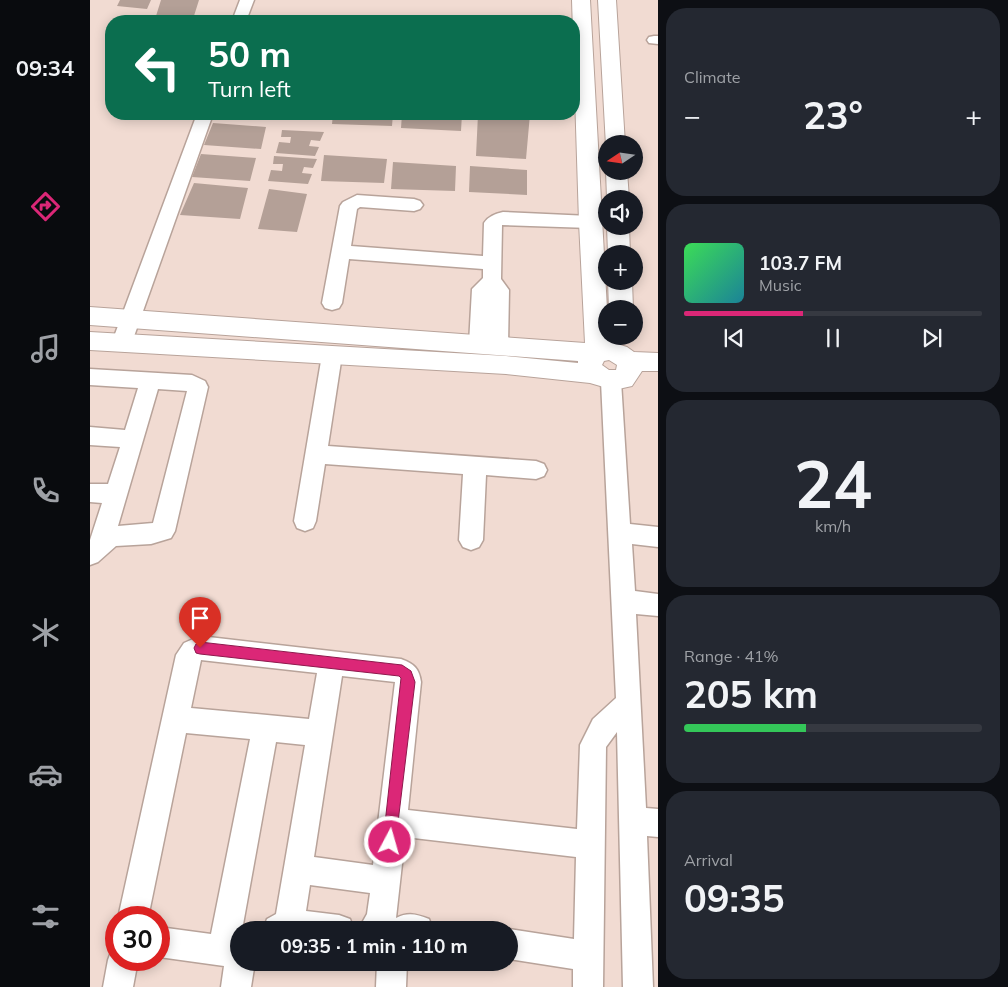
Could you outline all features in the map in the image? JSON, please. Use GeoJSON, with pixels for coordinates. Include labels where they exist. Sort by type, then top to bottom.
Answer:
{"type":"FeatureCollection","features":[{"type":"Feature","properties":{"kind":"street"},"geometry":{"type":"LineString","coordinates":[[241,15],[247,0]]}},
{"type":"Feature","properties":{"kind":"street"},"geometry":{"type":"LineString","coordinates":[[581,0],[590,222],[615,362],[618,532],[628,703],[645,821],[638,987]]}},
{"type":"Feature","properties":{"kind":"street"},"geometry":{"type":"LineString","coordinates":[[607,0],[614,135]]}},
{"type":"Feature","properties":{"kind":"street"},"geometry":{"type":"LineString","coordinates":[[122,342],[204,120]]}},
{"type":"Feature","properties":{"kind":"street"},"geometry":{"type":"LineString","coordinates":[[332,303],[349,206],[352,203],[414,205]]}},
{"type":"Feature","properties":{"kind":"street"},"geometry":{"type":"LineString","coordinates":[[488,345],[498,290],[492,271],[494,223],[503,218],[590,222]]}},
{"type":"Feature","properties":{"kind":"street"},"geometry":{"type":"LineString","coordinates":[[340,252],[492,271]]}},
{"type":"Feature","properties":{"kind":"street"},"geometry":{"type":"LineString","coordinates":[[90,316],[488,345],[615,362],[658,377]]}},
{"type":"Feature","properties":{"kind":"street"},"geometry":{"type":"LineString","coordinates":[[90,341],[506,365],[658,362]]}},
{"type":"Feature","properties":{"kind":"street"},"geometry":{"type":"LineString","coordinates":[[305,521],[332,355]]}},
{"type":"Feature","properties":{"kind":"street"},"geometry":{"type":"LineString","coordinates":[[90,377],[192,384],[198,387],[163,531],[151,534],[111,536],[96,548]]}},
{"type":"Feature","properties":{"kind":"street"},"geometry":{"type":"LineString","coordinates":[[96,548],[116,494],[150,382]]}},
{"type":"Feature","properties":{"kind":"street"},"geometry":{"type":"LineString","coordinates":[[90,436],[133,439]]}},
{"type":"Feature","properties":{"kind":"street"},"geometry":{"type":"LineString","coordinates":[[316,454],[536,470]]}},
{"type":"Feature","properties":{"kind":"street"},"geometry":{"type":"LineString","coordinates":[[471,540],[475,466]]}},
{"type":"Feature","properties":{"kind":"street"},"geometry":{"type":"LineString","coordinates":[[90,493],[116,494]]}},
{"type":"Feature","properties":{"kind":"street"},"geometry":{"type":"LineString","coordinates":[[618,532],[658,537]]}},
{"type":"Feature","properties":{"kind":"street"},"geometry":{"type":"LineString","coordinates":[[622,601],[658,605]]}},
{"type":"Feature","properties":{"kind":"street"},"geometry":{"type":"LineString","coordinates":[[136,906],[189,655],[200,648],[402,671],[407,675],[408,682],[386,881],[382,915],[379,921]]}},
{"type":"Feature","properties":{"kind":"street"},"geometry":{"type":"LineString","coordinates":[[285,921],[298,869],[331,664]]}},
{"type":"Feature","properties":{"kind":"street"},"geometry":{"type":"LineString","coordinates":[[588,987],[593,745],[602,728],[628,703]]}},
{"type":"Feature","properties":{"kind":"street"},"geometry":{"type":"LineString","coordinates":[[176,719],[319,733]]}},
{"type":"Feature","properties":{"kind":"street"},"geometry":{"type":"LineString","coordinates":[[239,921],[265,728]]}},
{"type":"Feature","properties":{"kind":"street"},"geometry":{"type":"LineString","coordinates":[[392,822],[591,845]]}},
{"type":"Feature","properties":{"kind":"street"},"geometry":{"type":"LineString","coordinates":[[298,869],[386,881]]}},
{"type":"Feature","properties":{"kind":"street"},"geometry":{"type":"LineString","coordinates":[[170,944],[230,954]]}},
{"type":"Feature","properties":{"kind":"street"},"geometry":{"type":"LineString","coordinates":[[518,945],[588,956]]}},
{"type":"Feature","properties":{"kind":"street"},"geometry":{"type":"LineString","coordinates":[[118,987],[122,971]]}},
{"type":"Feature","properties":{"kind":"street"},"geometry":{"type":"LineString","coordinates":[[235,971],[236,987]]}},
{"type":"Feature","properties":{"kind":"street"},"geometry":{"type":"LineString","coordinates":[[391,987],[392,971]]}},
{"type":"Feature","properties":{"kind":"building"},"geometry":{"type":"Polygon","coordinates":[[[120,0],[151,0],[147,9],[117,6],[120,0]]]}},
{"type":"Feature","properties":{"kind":"building"},"geometry":{"type":"Polygon","coordinates":[[[161,0],[199,0],[194,15],[156,15],[161,0]]]}},
{"type":"Feature","properties":{"kind":"building"},"geometry":{"type":"Polygon","coordinates":[[[332,120],[392,120],[392,126],[332,124],[332,120]]]}},
{"type":"Feature","properties":{"kind":"building"},"geometry":{"type":"Polygon","coordinates":[[[402,120],[462,120],[461,131],[401,128],[402,120]]]}},
{"type":"Feature","properties":{"kind":"building"},"geometry":{"type":"Polygon","coordinates":[[[478,120],[529,120],[526,159],[476,156],[478,120]]]}},
{"type":"Feature","properties":{"kind":"building"},"geometry":{"type":"Polygon","coordinates":[[[213,123],[266,127],[261,149],[204,145],[213,123]]]}},
{"type":"Feature","properties":{"kind":"building"},"geometry":{"type":"Polygon","coordinates":[[[282,130],[324,132],[320,141],[311,140],[309,146],[319,147],[315,156],[276,153],[279,142],[290,143],[291,137],[281,137],[282,130]]]}},
{"type":"Feature","properties":{"kind":"building"},"geometry":{"type":"Polygon","coordinates":[[[201,154],[256,158],[250,181],[192,177],[201,154]]]}},
{"type":"Feature","properties":{"kind":"building"},"geometry":{"type":"Polygon","coordinates":[[[324,155],[387,159],[384,183],[321,181],[324,155]]]}},
{"type":"Feature","properties":{"kind":"building"},"geometry":{"type":"Polygon","coordinates":[[[274,156],[317,159],[313,168],[304,167],[302,173],[312,174],[308,184],[268,181],[271,170],[282,171],[283,164],[273,164],[274,156]]]}},
{"type":"Feature","properties":{"kind":"building"},"geometry":{"type":"Polygon","coordinates":[[[393,162],[456,166],[455,191],[391,189],[393,162]]]}},
{"type":"Feature","properties":{"kind":"building"},"geometry":{"type":"Polygon","coordinates":[[[470,166],[527,170],[527,195],[469,192],[470,166]]]}},
{"type":"Feature","properties":{"kind":"building"},"geometry":{"type":"Polygon","coordinates":[[[194,183],[248,188],[240,219],[180,215],[194,183]]]}},
{"type":"Feature","properties":{"kind":"building"},"geometry":{"type":"Polygon","coordinates":[[[269,189],[307,194],[297,232],[258,229],[269,189]]]}},
{"type":"Feature","properties":{"kind":"route"},"geometry":{"type":"LineString","coordinates":[[200,648],[402,671],[407,675],[408,682],[390,842]]}}]}
